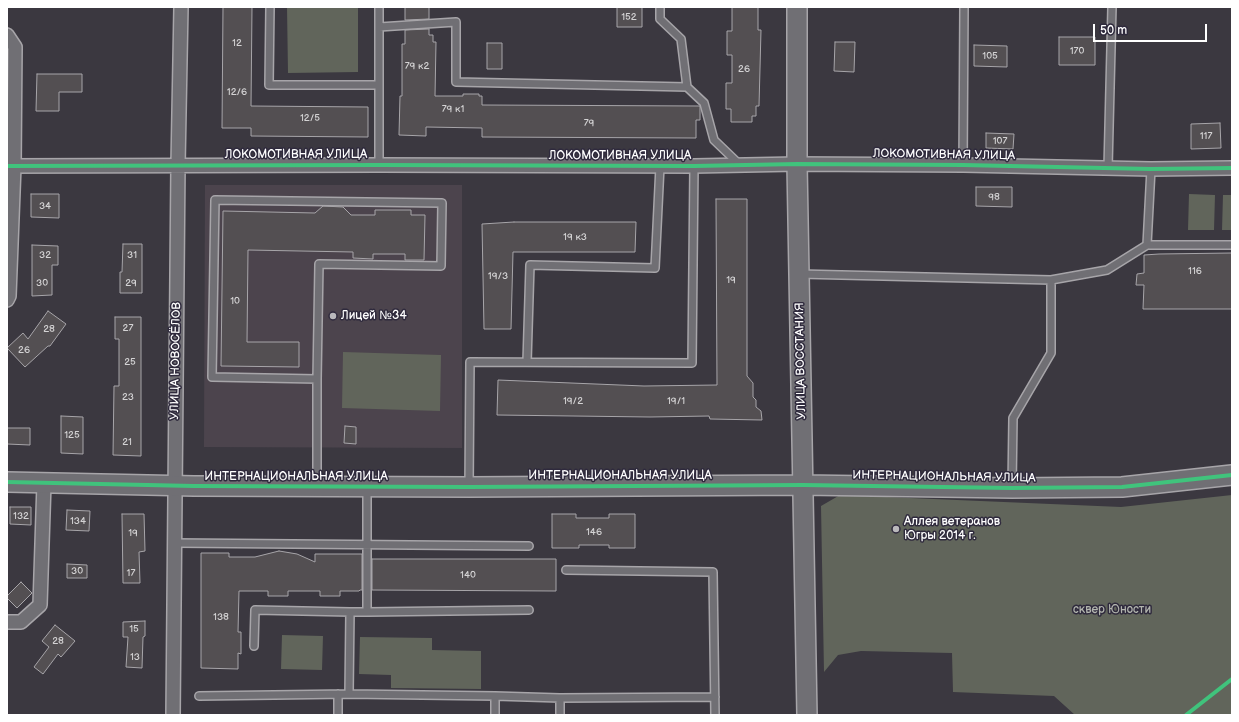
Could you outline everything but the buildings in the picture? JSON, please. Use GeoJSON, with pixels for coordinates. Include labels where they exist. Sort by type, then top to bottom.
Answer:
{"type":"FeatureCollection","features":[{"type":"Feature","properties":{"kind":"street","name":"УЛИЦА НОВОСЁЛОВ"},"geometry":{"type":"LineString","coordinates":[[173,715],[178,165],[181,7]]}},
{"type":"Feature","properties":{"kind":"street","name":"УЛИЦА ВОССТАНИЯ"},"geometry":{"type":"LineString","coordinates":[[797,7],[797,164],[806,715]]}},
{"type":"Feature","properties":{"kind":"street"},"geometry":{"type":"LineString","coordinates":[[7,35],[15,47],[9,296],[7,300]]}},
{"type":"Feature","properties":{"kind":"street","name":"ЛОКОМОТИВНАЯ УЛИЦА"},"geometry":{"type":"LineString","coordinates":[[11,166],[694,166],[797,164],[963,165],[1151,169],[1232,168]]}},
{"type":"Feature","properties":{"kind":"street","name":"ИНТЕРНАЦИОНАЛЬНАЯ УЛИЦА"},"geometry":{"type":"LineString","coordinates":[[7,482],[175,486],[469,488],[803,485],[1012,488],[1122,487],[1232,475]]}},
{"type":"Feature","properties":{"kind":"street"},"geometry":{"type":"LineString","coordinates":[[7,622],[21,622],[40,605],[44,483]]}},
{"type":"Feature","properties":{"kind":"lane"},"geometry":{"type":"LineString","coordinates":[[270,7],[269,85],[379,85]]}},
{"type":"Feature","properties":{"kind":"lane"},"geometry":{"type":"LineString","coordinates":[[379,7],[379,165]]}},
{"type":"Feature","properties":{"kind":"lane"},"geometry":{"type":"LineString","coordinates":[[660,7],[660,19],[681,39],[687,87],[704,103],[714,140],[739,164]]}},
{"type":"Feature","properties":{"kind":"lane"},"geometry":{"type":"LineString","coordinates":[[963,165],[964,7]]}},
{"type":"Feature","properties":{"kind":"lane"},"geometry":{"type":"LineString","coordinates":[[1108,168],[1112,7]]}},
{"type":"Feature","properties":{"kind":"lane"},"geometry":{"type":"LineString","coordinates":[[379,27],[456,22],[456,82],[687,87]]}},
{"type":"Feature","properties":{"kind":"lane"},"geometry":{"type":"LineString","coordinates":[[527,362],[530,265],[655,268],[660,166]]}},
{"type":"Feature","properties":{"kind":"lane"},"geometry":{"type":"LineString","coordinates":[[469,488],[470,362],[692,364],[694,166]]}},
{"type":"Feature","properties":{"kind":"lane"},"geometry":{"type":"LineString","coordinates":[[1147,245],[1151,169]]}},
{"type":"Feature","properties":{"kind":"lane"},"geometry":{"type":"LineString","coordinates":[[316,379],[212,377],[215,200],[442,203],[441,266],[319,264],[316,379],[317,487]]}},
{"type":"Feature","properties":{"kind":"lane"},"geometry":{"type":"LineString","coordinates":[[799,274],[1051,280],[1107,270],[1147,245],[1232,245]]}},
{"type":"Feature","properties":{"kind":"lane"},"geometry":{"type":"LineString","coordinates":[[1012,488],[1013,418],[1051,353],[1051,280]]}},
{"type":"Feature","properties":{"kind":"lane"},"geometry":{"type":"LineString","coordinates":[[367,487],[367,612]]}},
{"type":"Feature","properties":{"kind":"lane"},"geometry":{"type":"LineString","coordinates":[[175,543],[367,546],[529,546]]}},
{"type":"Feature","properties":{"kind":"lane"},"geometry":{"type":"LineString","coordinates":[[566,570],[713,572],[715,715]]}},
{"type":"Feature","properties":{"kind":"lane"},"geometry":{"type":"LineString","coordinates":[[254,646],[255,610],[367,612],[529,610]]}},
{"type":"Feature","properties":{"kind":"lane"},"geometry":{"type":"LineString","coordinates":[[349,694],[350,612]]}},
{"type":"Feature","properties":{"kind":"lane"},"geometry":{"type":"LineString","coordinates":[[338,694],[338,715]]}},
{"type":"Feature","properties":{"kind":"lane"},"geometry":{"type":"LineString","coordinates":[[199,696],[349,694],[560,698],[715,697]]}},
{"type":"Feature","properties":{"kind":"lane"},"geometry":{"type":"LineString","coordinates":[[495,696],[495,715]]}},
{"type":"Feature","properties":{"kind":"lane"},"geometry":{"type":"LineString","coordinates":[[560,698],[560,715]]}},
{"type":"Feature","properties":{"kind":"shaded area","name":"Лицей №34"},"geometry":{"type":"Polygon","coordinates":[[[205,185],[462,185],[462,448],[204,447],[205,185]]]}},
{"type":"Feature","properties":{"kind":"green space"},"geometry":{"type":"Polygon","coordinates":[[[287,7],[358,7],[358,72],[288,73],[287,7]]]}},
{"type":"Feature","properties":{"kind":"green space"},"geometry":{"type":"Polygon","coordinates":[[[1189,194],[1215,195],[1214,230],[1188,230],[1189,194]]]}},
{"type":"Feature","properties":{"kind":"green space"},"geometry":{"type":"Polygon","coordinates":[[[1223,195],[1232,195],[1232,230],[1222,230],[1223,195]]]}},
{"type":"Feature","properties":{"kind":"green space"},"geometry":{"type":"Polygon","coordinates":[[[343,352],[441,355],[440,411],[342,408],[343,352]]]}},
{"type":"Feature","properties":{"kind":"green space","name":"сквер Юности"},"geometry":{"type":"Polygon","coordinates":[[[840,495],[1121,507],[1232,495],[1232,715],[1075,715],[1054,696],[953,692],[952,653],[861,651],[838,655],[824,672],[821,506],[840,495]]]}},
{"type":"Feature","properties":{"kind":"green space"},"geometry":{"type":"Polygon","coordinates":[[[282,635],[323,636],[322,670],[281,669],[282,635]]]}},
{"type":"Feature","properties":{"kind":"green space"},"geometry":{"type":"Polygon","coordinates":[[[360,637],[432,638],[432,650],[481,651],[481,689],[391,688],[391,675],[359,674],[360,637]]]}},
{"type":"Feature","properties":{"kind":"cycle path"},"geometry":{"type":"LineString","coordinates":[[7,166],[694,166],[797,164],[963,165],[1151,169],[1232,168]]}},
{"type":"Feature","properties":{"kind":"cycle path"},"geometry":{"type":"LineString","coordinates":[[7,482],[194,486],[469,487],[803,485],[1012,488],[1122,487],[1232,475]]}},
{"type":"Feature","properties":{"kind":"cycle path"},"geometry":{"type":"LineString","coordinates":[[1186,715],[1232,679]]}},
{"type":"Feature","properties":{"kind":"place","name":"Лицей №34"},"geometry":{"type":"Point","coordinates":[333,316]}},
{"type":"Feature","properties":{"kind":"place","name":"Аллея ветеранов Югры 2014 г."},"geometry":{"type":"Point","coordinates":[896,529]}}]}
